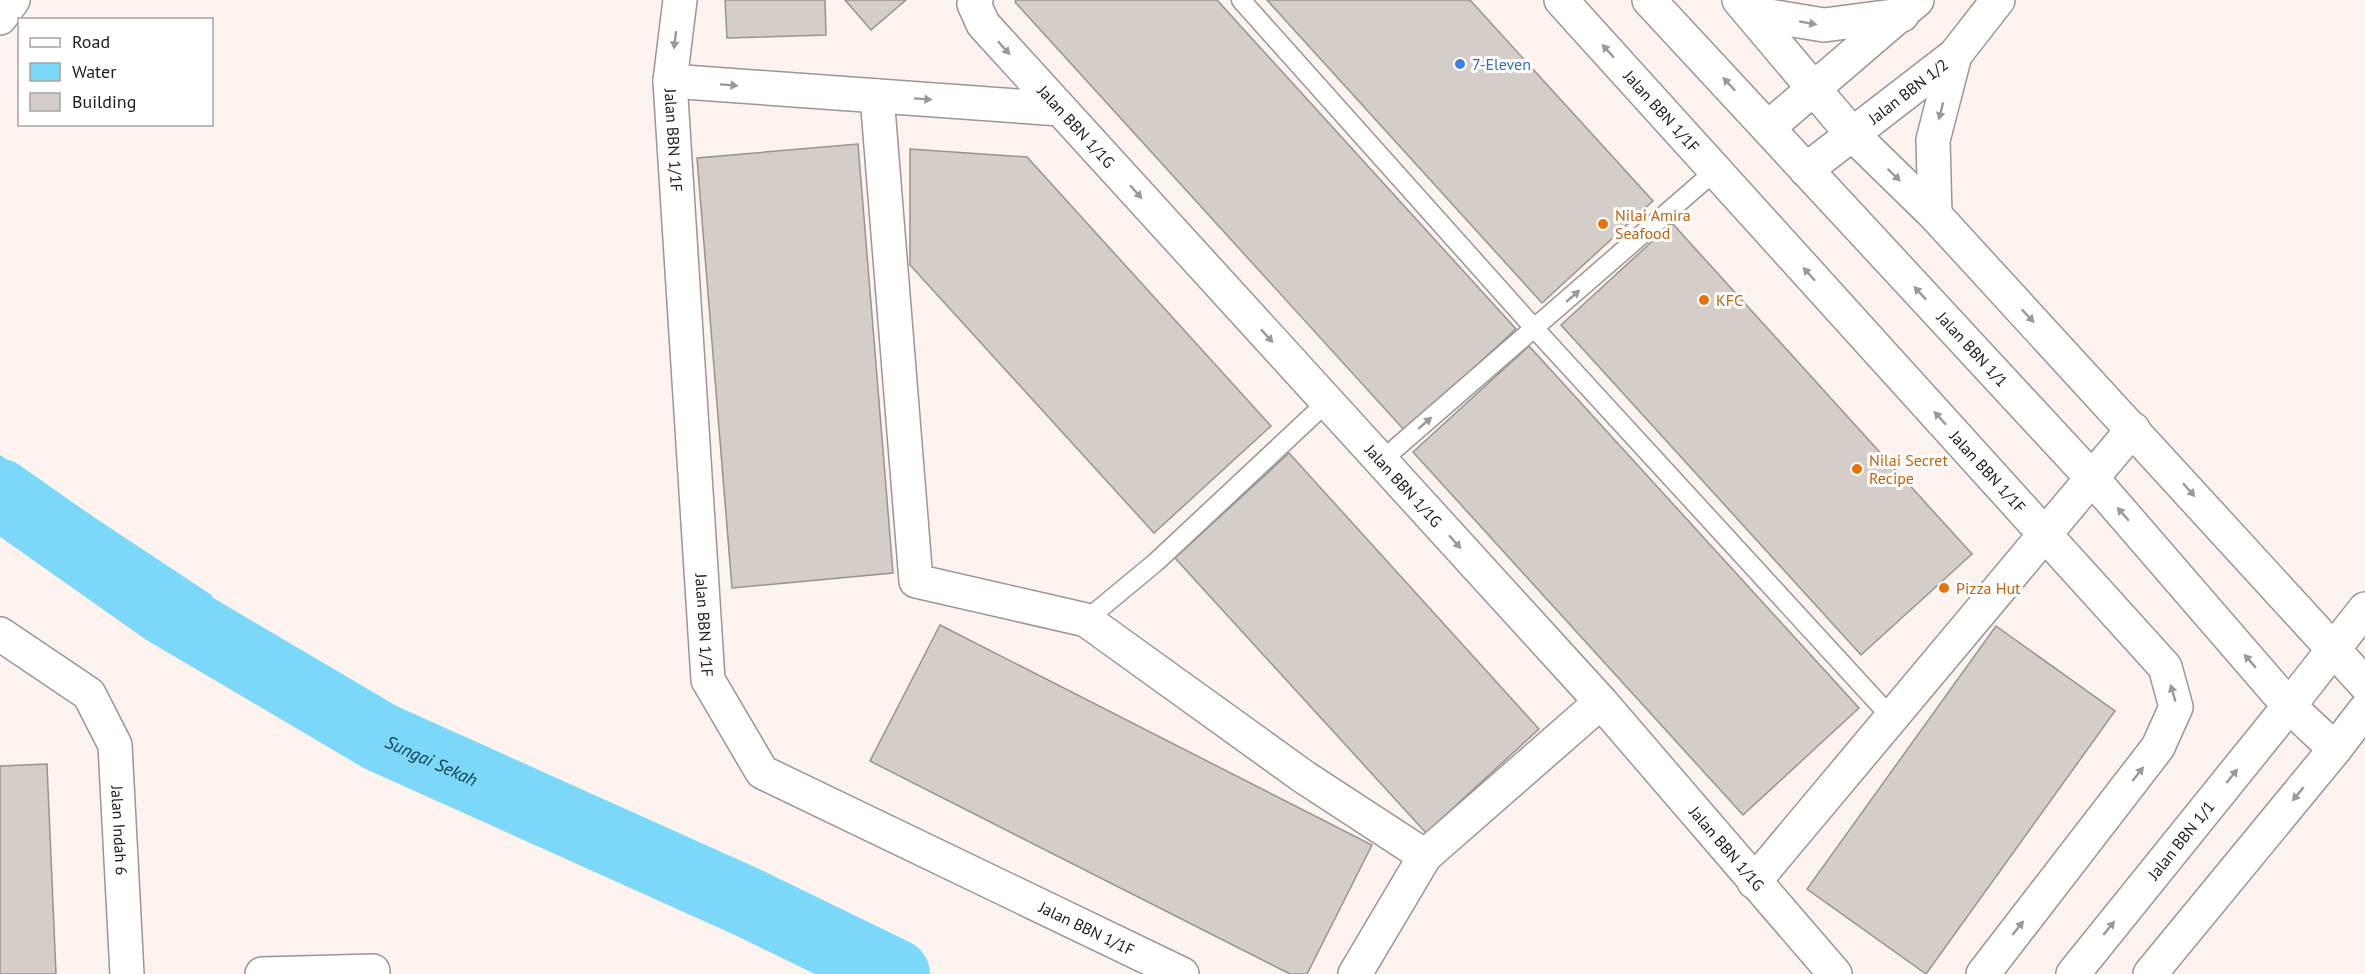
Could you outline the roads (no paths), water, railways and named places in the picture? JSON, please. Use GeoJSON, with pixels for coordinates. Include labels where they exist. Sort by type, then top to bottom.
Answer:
{"type":"FeatureCollection","features":[{"type":"Feature","properties":{"kind":"street"},"geometry":{"type":"LineString","coordinates":[[0,18],[13,0]]}},
{"type":"Feature","properties":{"kind":"street","name":"Jalan BBN 1/1F"},"geometry":{"type":"LineString","coordinates":[[680,0],[670,81],[708,680],[762,772],[1182,974]]}},
{"type":"Feature","properties":{"kind":"street","name":"Jalan BBN 1/1G"},"geometry":{"type":"LineString","coordinates":[[976,0],[974,4],[983,24],[1601,702],[1835,974]]}},
{"type":"Feature","properties":{"kind":"street","name":"Jalan BBN 1/1F"},"geometry":{"type":"LineString","coordinates":[[1562,0],[2165,667],[2176,707],[2158,747],[1983,974]]}},
{"type":"Feature","properties":{"kind":"street","name":"Jalan BBN 1/1"},"geometry":{"type":"LineString","coordinates":[[1649,0],[2092,478],[2289,705],[2335,748]]}},
{"type":"Feature","properties":{"kind":"street","name":"Jalan BBN 1/2"},"geometry":{"type":"LineString","coordinates":[[1806,170],[1955,55],[1998,0]]}},
{"type":"Feature","properties":{"kind":"street"},"geometry":{"type":"LineString","coordinates":[[1745,6],[1824,25],[1909,7]]}},
{"type":"Feature","properties":{"kind":"street"},"geometry":{"type":"LineString","coordinates":[[1745,6],[1852,134],[1935,215],[2133,429],[2332,651],[2365,684]]}},
{"type":"Feature","properties":{"kind":"street"},"geometry":{"type":"LineString","coordinates":[[1769,127],[1909,7]]}},
{"type":"Feature","properties":{"kind":"street"},"geometry":{"type":"LineString","coordinates":[[1935,215],[1933,140],[1955,55]]}},
{"type":"Feature","properties":{"kind":"street"},"geometry":{"type":"LineString","coordinates":[[670,81],[1060,109]]}},
{"type":"Feature","properties":{"kind":"street"},"geometry":{"type":"LineString","coordinates":[[877,96],[916,581],[1086,620],[1305,777],[1425,855]]}},
{"type":"Feature","properties":{"kind":"street"},"geometry":{"type":"LineString","coordinates":[[1754,882],[2133,429]]}},
{"type":"Feature","properties":{"kind":"street","name":"Jalan BBN 1/1"},"geometry":{"type":"LineString","coordinates":[[2073,974],[2365,609]]}},
{"type":"Feature","properties":{"kind":"street","name":"Jalan Indah 6"},"geometry":{"type":"LineString","coordinates":[[0,634],[89,694],[115,745],[127,974]]}},
{"type":"Feature","properties":{"kind":"street"},"geometry":{"type":"LineString","coordinates":[[1355,974],[1425,855],[1601,702]]}},
{"type":"Feature","properties":{"kind":"street"},"geometry":{"type":"LineString","coordinates":[[2150,974],[2365,710]]}},
{"type":"Feature","properties":{"kind":"street"},"geometry":{"type":"LineString","coordinates":[[262,974],[373,971]]}},
{"type":"Feature","properties":{"kind":"lane"},"geometry":{"type":"LineString","coordinates":[[1241,0],[1535,329],[1891,717]]}},
{"type":"Feature","properties":{"kind":"lane"},"geometry":{"type":"LineString","coordinates":[[1381,461],[1715,171]]}},
{"type":"Feature","properties":{"kind":"lane"},"geometry":{"type":"LineString","coordinates":[[1086,620],[1156,562],[1327,402]]}},
{"type":"Feature","properties":{"kind":"water"},"geometry":{"type":"Polygon","coordinates":[[[0,455],[213,596],[179,638],[0,525],[0,455]]]}},
{"type":"Feature","properties":{"kind":"waterway","name":"Sungai Sekah"},"geometry":{"type":"LineString","coordinates":[[0,494],[163,609],[380,737],[747,902],[895,974]]}},
{"type":"Feature","properties":{"kind":"place","name":"7-Eleven"},"geometry":{"type":"Point","coordinates":[1460,64]}},
{"type":"Feature","properties":{"kind":"place","name":"Nilai Amira Seafood"},"geometry":{"type":"Point","coordinates":[1603,224]}},
{"type":"Feature","properties":{"kind":"place","name":"KFC"},"geometry":{"type":"Point","coordinates":[1704,300]}},
{"type":"Feature","properties":{"kind":"place","name":"Nilai Secret Recipe"},"geometry":{"type":"Point","coordinates":[1857,469]}},
{"type":"Feature","properties":{"kind":"place","name":"Pizza Hut"},"geometry":{"type":"Point","coordinates":[1944,588]}}]}
